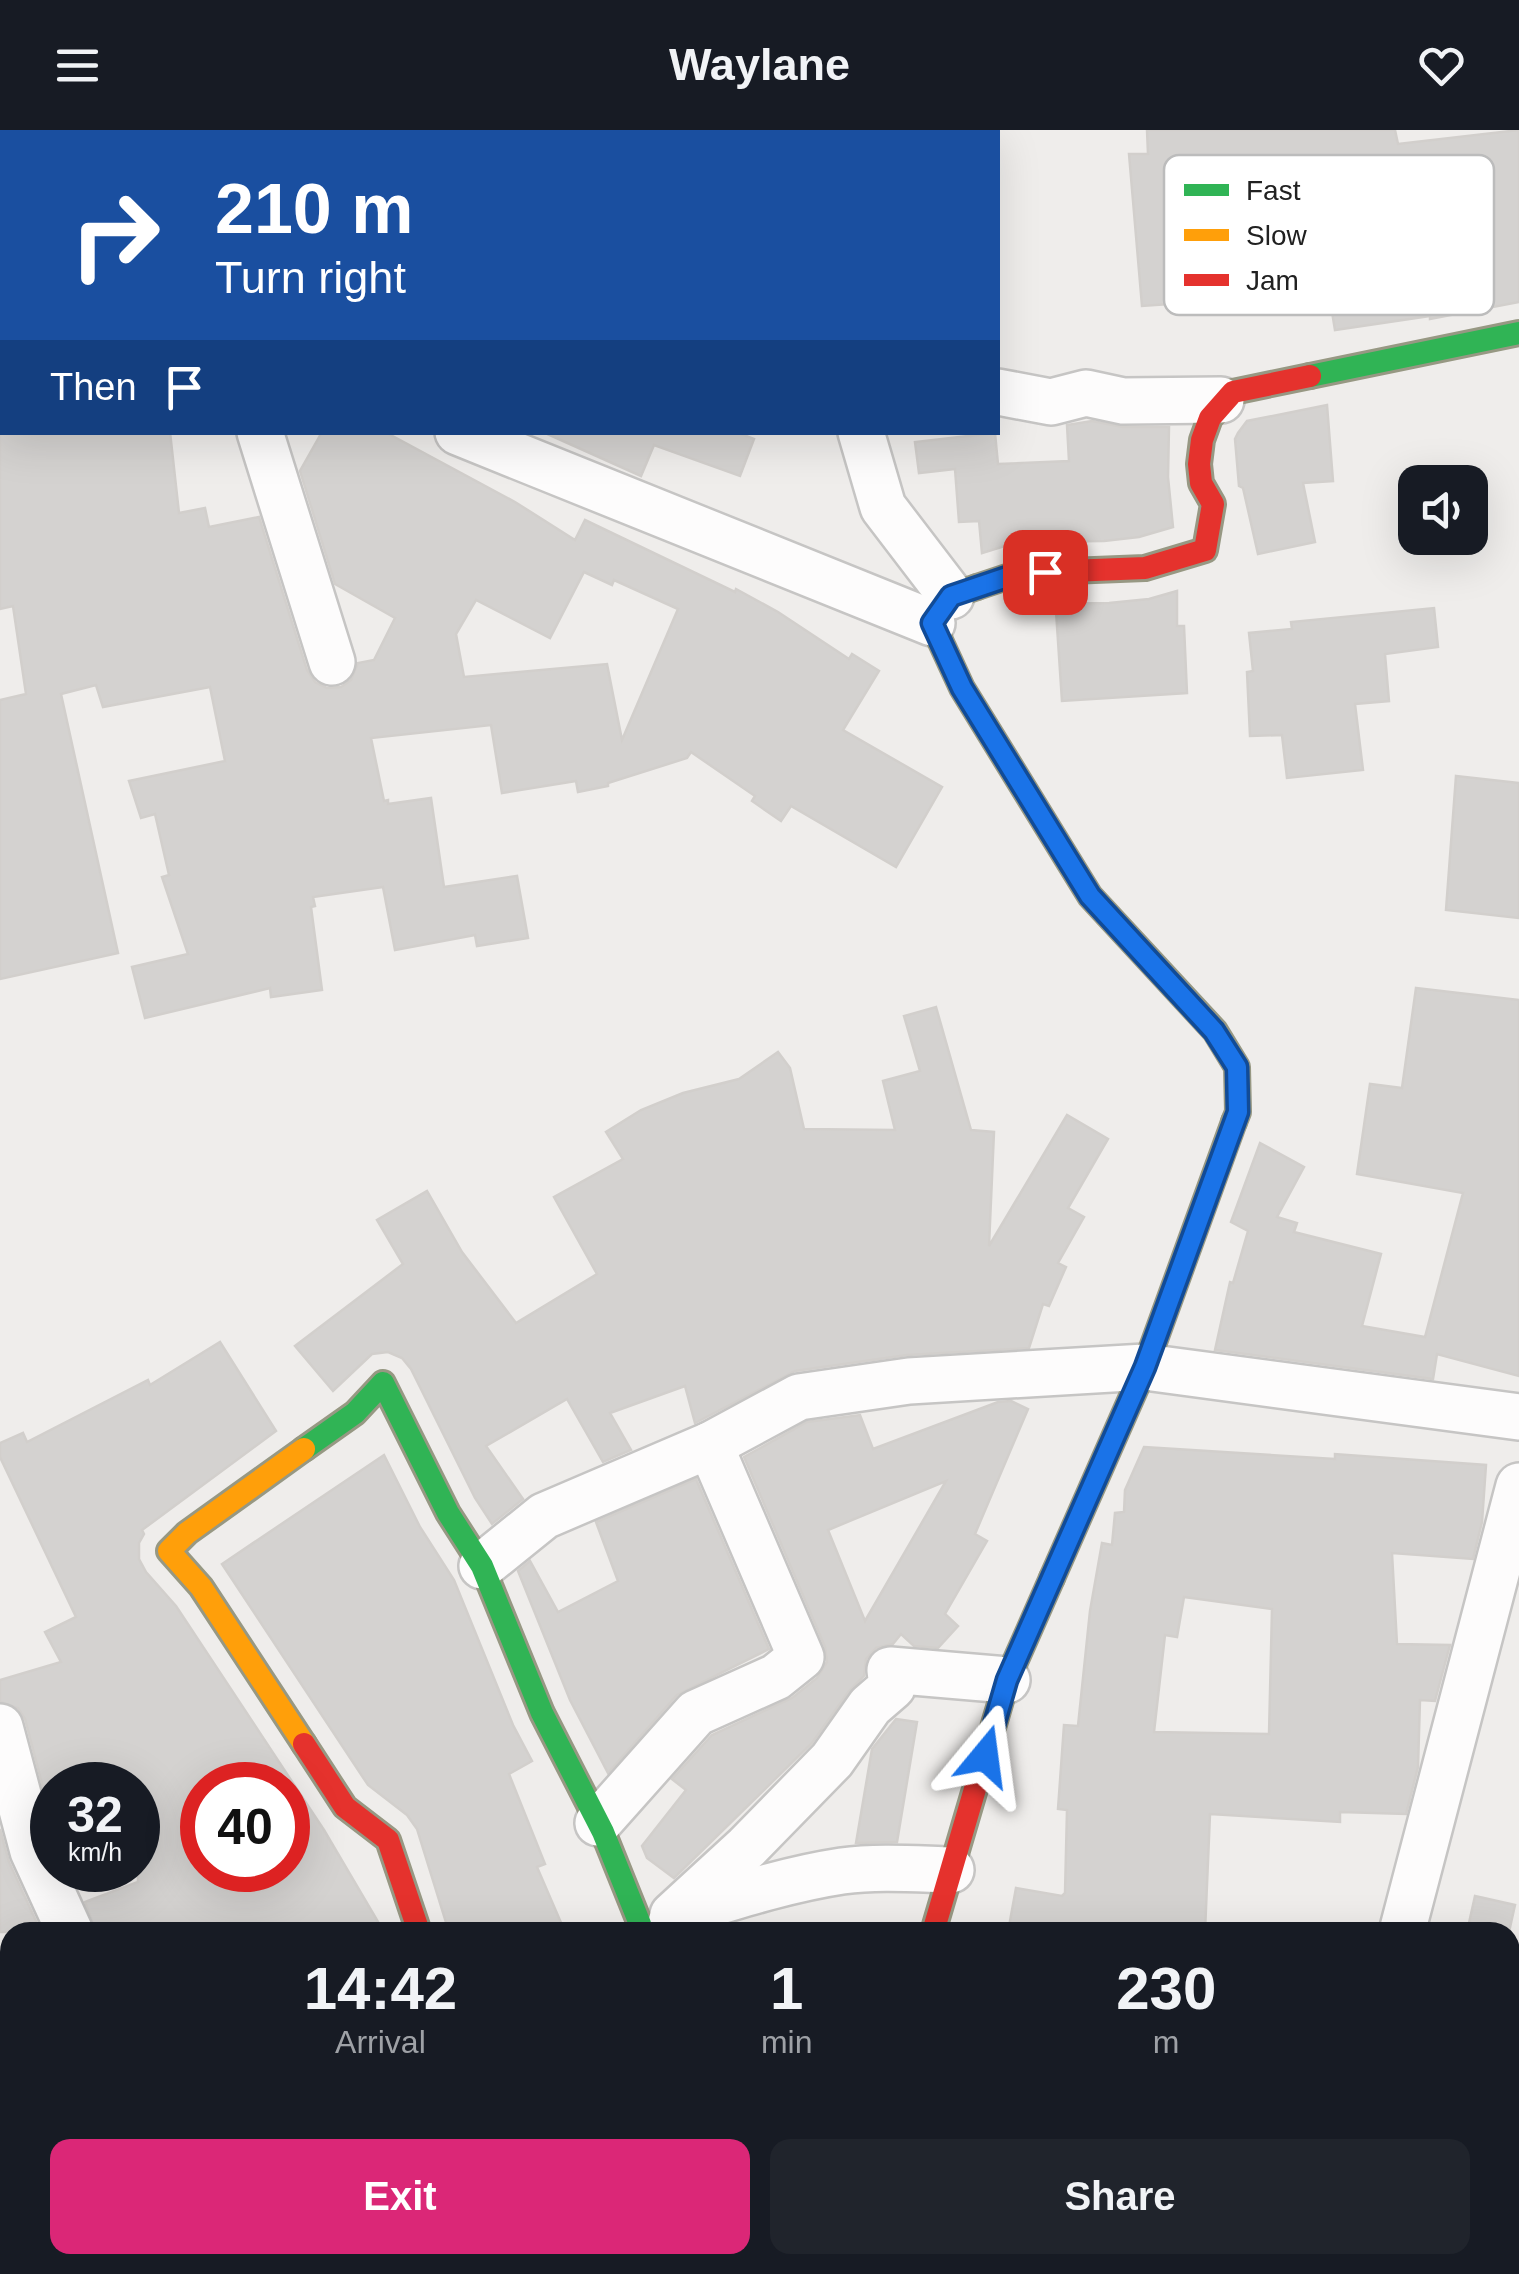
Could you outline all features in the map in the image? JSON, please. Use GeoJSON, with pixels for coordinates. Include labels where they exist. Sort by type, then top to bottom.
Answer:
{"type":"FeatureCollection","features":[{"type":"Feature","properties":{"kind":"street"},"geometry":{"type":"LineString","coordinates":[[466,435],[942,610],[1019,573],[1146,568],[1205,550],[1213,504],[1199,479],[1203,428],[1222,400],[1233,392],[1519,332]]}},
{"type":"Feature","properties":{"kind":"street"},"geometry":{"type":"LineString","coordinates":[[1000,392],[1051,402],[1086,393],[1123,401],[1222,400]]}},
{"type":"Feature","properties":{"kind":"street"},"geometry":{"type":"LineString","coordinates":[[261,435],[332,662]]}},
{"type":"Feature","properties":{"kind":"street"},"geometry":{"type":"LineString","coordinates":[[862,435],[883,507],[942,610],[962,688],[1090,896],[1214,1031],[1237,1067],[1238,1112],[1145,1367],[1007,1680],[936,1922]]}},
{"type":"Feature","properties":{"kind":"street"},"geometry":{"type":"LineString","coordinates":[[482,1566],[544,1516],[710,1445],[799,1397],[909,1381],[1145,1367],[1519,1417]]}},
{"type":"Feature","properties":{"kind":"street"},"geometry":{"type":"LineString","coordinates":[[415,1922],[388,1840],[345,1807],[201,1587],[169,1551],[187,1533],[355,1413],[383,1383],[448,1513],[482,1566],[542,1714],[649,1922]]}},
{"type":"Feature","properties":{"kind":"street"},"geometry":{"type":"LineString","coordinates":[[598,1823],[696,1713],[776,1677],[801,1657],[710,1445]]}},
{"type":"Feature","properties":{"kind":"street"},"geometry":{"type":"LineString","coordinates":[[1405,1922],[1519,1486]]}},
{"type":"Feature","properties":{"kind":"street"},"geometry":{"type":"LineString","coordinates":[[656,1922],[748,1847],[832,1760],[870,1706],[892,1688],[890,1670],[1007,1680]]}},
{"type":"Feature","properties":{"kind":"street"},"geometry":{"type":"LineString","coordinates":[[0,1727],[34,1851],[66,1922]]}},
{"type":"Feature","properties":{"kind":"street"},"geometry":{"type":"LineString","coordinates":[[662,1922],[742,1894],[844,1871],[952,1870]]}},
{"type":"Feature","properties":{"kind":"building"},"geometry":{"type":"Polygon","coordinates":[[[1147,130],[1395,130],[1398,144],[1519,130],[1519,302],[1494,307],[1494,155],[1164,155],[1164,304],[1142,306],[1129,154],[1148,154],[1147,130]]]}},
{"type":"Feature","properties":{"kind":"building"},"geometry":{"type":"Polygon","coordinates":[[[1333,315],[1451,315],[1430,316],[1335,330],[1333,315]]]}},
{"type":"Feature","properties":{"kind":"building"},"geometry":{"type":"Polygon","coordinates":[[[1327,405],[1333,481],[1303,483],[1315,542],[1258,554],[1243,488],[1239,486],[1235,439],[1247,421],[1327,405]]]}},
{"type":"Feature","properties":{"kind":"building"},"geometry":{"type":"Polygon","coordinates":[[[1092,421],[1123,427],[1169,427],[1173,527],[1139,537],[1104,541],[1018,542],[982,553],[979,521],[959,522],[955,469],[919,473],[915,442],[977,435],[995,435],[998,464],[1069,461],[1067,425],[1092,421]]]}},
{"type":"Feature","properties":{"kind":"building"},"geometry":{"type":"Polygon","coordinates":[[[0,435],[170,435],[179,513],[205,508],[209,527],[259,517],[307,670],[315,682],[327,688],[341,687],[351,680],[358,663],[374,660],[395,618],[335,584],[300,471],[320,435],[391,435],[515,502],[575,540],[585,520],[735,592],[736,589],[849,659],[852,654],[879,671],[843,730],[942,787],[896,867],[791,806],[781,821],[752,801],[755,796],[691,752],[687,758],[608,786],[578,792],[576,781],[502,793],[491,725],[371,738],[384,801],[388,800],[388,804],[431,798],[444,887],[517,876],[528,938],[477,946],[475,935],[395,950],[383,887],[313,897],[322,990],[271,997],[270,988],[145,1018],[132,967],[188,954],[162,877],[169,875],[155,814],[141,818],[129,781],[225,761],[210,687],[103,707],[96,685],[61,694],[118,953],[0,979],[0,700],[26,694],[13,606],[0,609],[0,435]],[[584,572],[550,638],[476,600],[456,634],[464,677],[607,664],[622,740],[678,609],[614,580],[612,585],[584,572]]]}},
{"type":"Feature","properties":{"kind":"building"},"geometry":{"type":"Polygon","coordinates":[[[550,435],[744,435],[754,439],[740,476],[654,445],[641,476],[550,435]]]}},
{"type":"Feature","properties":{"kind":"building"},"geometry":{"type":"Polygon","coordinates":[[[1177,591],[1177,626],[1184,626],[1187,693],[1062,701],[1056,611],[1049,611],[1048,604],[1149,599],[1177,591]]]}},
{"type":"Feature","properties":{"kind":"building"},"geometry":{"type":"Polygon","coordinates":[[[1434,608],[1438,647],[1385,654],[1389,701],[1355,704],[1363,770],[1287,778],[1282,735],[1250,736],[1247,672],[1253,671],[1249,633],[1292,629],[1291,622],[1434,608]]]}},
{"type":"Feature","properties":{"kind":"building"},"geometry":{"type":"Polygon","coordinates":[[[1456,776],[1519,783],[1519,918],[1446,910],[1456,776]]]}},
{"type":"Feature","properties":{"kind":"building"},"geometry":{"type":"Polygon","coordinates":[[[1416,988],[1519,1000],[1519,1376],[1437,1354],[1433,1379],[1215,1350],[1230,1282],[1233,1283],[1248,1231],[1231,1222],[1260,1143],[1304,1167],[1277,1217],[1297,1223],[1294,1232],[1381,1254],[1362,1326],[1425,1337],[1463,1193],[1357,1174],[1370,1084],[1402,1088],[1416,988]]]}},
{"type":"Feature","properties":{"kind":"building"},"geometry":{"type":"Polygon","coordinates":[[[936,1007],[971,1130],[994,1132],[989,1246],[1067,1115],[1108,1139],[1068,1208],[1084,1217],[1058,1263],[1066,1267],[1049,1306],[1043,1304],[1029,1348],[907,1355],[795,1371],[695,1423],[685,1386],[610,1413],[631,1450],[603,1462],[567,1399],[486,1446],[523,1499],[492,1524],[402,1358],[388,1352],[372,1354],[333,1391],[295,1346],[403,1264],[377,1220],[427,1191],[462,1252],[516,1323],[597,1274],[554,1197],[623,1159],[606,1132],[641,1110],[683,1093],[739,1079],[778,1052],[790,1068],[804,1129],[895,1130],[883,1081],[920,1071],[904,1016],[936,1007]]]}},
{"type":"Feature","properties":{"kind":"building"},"geometry":{"type":"Polygon","coordinates":[[[220,1342],[276,1431],[142,1530],[139,1559],[176,1606],[279,1762],[180,1762],[180,1892],[310,1892],[310,1809],[378,1922],[92,1922],[85,1902],[112,1892],[160,1892],[160,1762],[36,1762],[25,1719],[18,1708],[0,1702],[0,1680],[61,1662],[45,1632],[76,1617],[0,1457],[0,1443],[23,1433],[27,1442],[148,1380],[150,1385],[220,1342]]]}},
{"type":"Feature","properties":{"kind":"building"},"geometry":{"type":"Polygon","coordinates":[[[1011,1401],[1028,1409],[975,1534],[987,1541],[945,1614],[958,1626],[938,1648],[914,1646],[901,1634],[893,1644],[876,1648],[866,1659],[864,1676],[812,1743],[674,1878],[647,1858],[642,1846],[686,1790],[672,1779],[712,1735],[792,1698],[817,1678],[827,1662],[825,1647],[744,1457],[807,1422],[860,1415],[873,1449],[998,1402],[1011,1401]],[[946,1481],[828,1530],[865,1621],[946,1481]]]}},
{"type":"Feature","properties":{"kind":"building"},"geometry":{"type":"Polygon","coordinates":[[[1144,1447],[1335,1459],[1335,1454],[1486,1465],[1482,1522],[1473,1559],[1392,1553],[1397,1644],[1450,1645],[1435,1701],[1420,1700],[1418,1767],[1406,1814],[1340,1812],[1340,1822],[1210,1814],[1205,1922],[1010,1922],[1016,1888],[1062,1896],[1065,1893],[1067,1810],[1058,1809],[1064,1725],[1078,1726],[1090,1611],[1102,1543],[1112,1545],[1115,1513],[1124,1512],[1125,1490],[1144,1447]],[[1184,1597],[1177,1637],[1165,1635],[1154,1732],[1269,1734],[1272,1609],[1184,1597]]]}},
{"type":"Feature","properties":{"kind":"building"},"geometry":{"type":"Polygon","coordinates":[[[384,1455],[420,1527],[454,1580],[513,1725],[532,1761],[509,1774],[545,1864],[537,1867],[561,1922],[446,1922],[417,1829],[407,1815],[368,1785],[222,1564],[384,1455]]]}},
{"type":"Feature","properties":{"kind":"building"},"geometry":{"type":"Polygon","coordinates":[[[696,1479],[769,1649],[677,1695],[608,1773],[570,1700],[518,1571],[530,1561],[558,1612],[618,1581],[596,1522],[696,1479]]]}},
{"type":"Feature","properties":{"kind":"building"},"geometry":{"type":"Polygon","coordinates":[[[896,1719],[917,1722],[897,1842],[856,1843],[872,1749],[896,1719]]]}},
{"type":"Feature","properties":{"kind":"building"},"geometry":{"type":"Polygon","coordinates":[[[0,1829],[9,1862],[36,1922],[0,1922],[0,1829]]]}},
{"type":"Feature","properties":{"kind":"building"},"geometry":{"type":"Polygon","coordinates":[[[1475,1896],[1515,1905],[1511,1922],[1469,1922],[1475,1896]]]}},
{"type":"Feature","properties":{"kind":"traffic: fast"},"geometry":{"type":"LineString","coordinates":[[1310,376],[1519,333]]}},
{"type":"Feature","properties":{"kind":"traffic: fast"},"geometry":{"type":"LineString","coordinates":[[977,587],[951,596],[932,623],[962,688],[1090,896],[1215,1031],[1237,1067],[1238,1112],[1234,1122]]}},
{"type":"Feature","properties":{"kind":"traffic: fast"},"geometry":{"type":"LineString","coordinates":[[304,1449],[355,1413],[383,1383],[448,1513],[482,1566],[542,1713],[603,1832],[639,1922]]}},
{"type":"Feature","properties":{"kind":"traffic: slow"},"geometry":{"type":"LineString","coordinates":[[1052,1578],[1145,1367],[1234,1122]]}},
{"type":"Feature","properties":{"kind":"traffic: slow"},"geometry":{"type":"LineString","coordinates":[[304,1449],[187,1533],[169,1551],[201,1587],[304,1744]]}},
{"type":"Feature","properties":{"kind":"traffic: jam"},"geometry":{"type":"LineString","coordinates":[[977,587],[1019,573],[1145,568],[1205,550],[1213,504],[1201,483],[1199,464],[1210,418],[1233,392],[1310,376]]}},
{"type":"Feature","properties":{"kind":"traffic: jam"},"geometry":{"type":"LineString","coordinates":[[936,1922],[1007,1680],[1052,1578]]}},
{"type":"Feature","properties":{"kind":"traffic: jam"},"geometry":{"type":"LineString","coordinates":[[304,1744],[345,1807],[388,1840],[416,1922]]}},
{"type":"Feature","properties":{"kind":"route"},"geometry":{"type":"LineString","coordinates":[[985,1756],[1007,1680],[1145,1367],[1238,1112],[1237,1067],[1214,1031],[1090,896],[962,688],[932,623],[951,596],[1019,573],[1045,572]]}}]}
